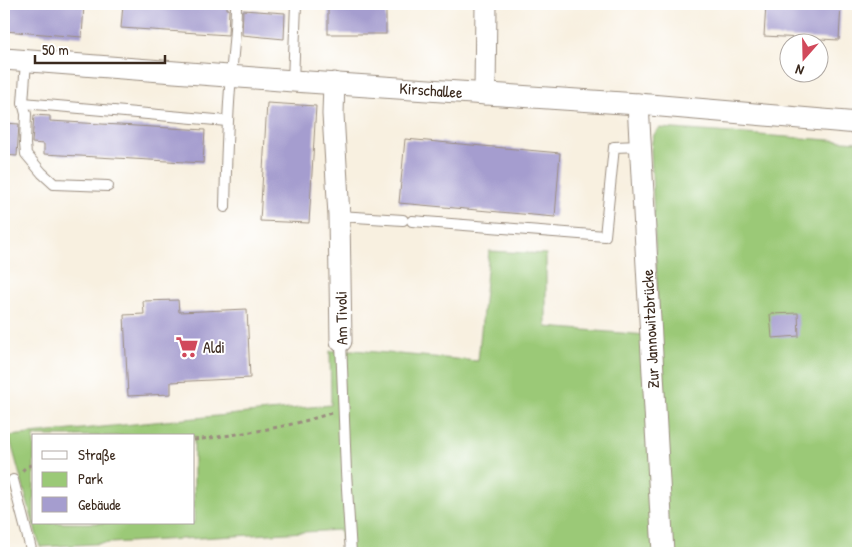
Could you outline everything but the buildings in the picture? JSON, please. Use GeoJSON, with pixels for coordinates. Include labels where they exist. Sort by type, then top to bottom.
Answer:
{"type":"FeatureCollection","features":[{"type":"Feature","properties":{"kind":"street"},"geometry":{"type":"LineString","coordinates":[[485,94],[486,4]]}},
{"type":"Feature","properties":{"kind":"street","name":"Kirschallee"},"geometry":{"type":"LineString","coordinates":[[4,59],[638,104],[858,123]]}},
{"type":"Feature","properties":{"kind":"street","name":"Am Tivoli"},"geometry":{"type":"LineString","coordinates":[[334,83],[333,114],[339,216],[341,340]]}},
{"type":"Feature","properties":{"kind":"street","name":"Zur Jannowitzbrücke"},"geometry":{"type":"LineString","coordinates":[[638,104],[663,553]]}},
{"type":"Feature","properties":{"kind":"lane"},"geometry":{"type":"LineString","coordinates":[[225,207],[227,121],[236,24],[236,4]]}},
{"type":"Feature","properties":{"kind":"lane"},"geometry":{"type":"LineString","coordinates":[[293,81],[296,4]]}},
{"type":"Feature","properties":{"kind":"lane"},"geometry":{"type":"LineString","coordinates":[[26,61],[23,103],[26,114],[26,154],[54,184],[108,186]]}},
{"type":"Feature","properties":{"kind":"lane"},"geometry":{"type":"LineString","coordinates":[[23,103],[227,121]]}},
{"type":"Feature","properties":{"kind":"lane"},"geometry":{"type":"LineString","coordinates":[[339,216],[605,236],[614,147],[640,146]]}},
{"type":"Feature","properties":{"kind":"lane","name":"Am Tivoli"},"geometry":{"type":"LineString","coordinates":[[341,340],[351,553]]}},
{"type":"Feature","properties":{"kind":"lane"},"geometry":{"type":"LineString","coordinates":[[13,480],[32,553]]}},
{"type":"Feature","properties":{"kind":"path"},"geometry":{"type":"LineString","coordinates":[[195,440],[275,428],[310,420],[344,409]]}},
{"type":"Feature","properties":{"kind":"green space"},"geometry":{"type":"Polygon","coordinates":[[[660,128],[858,142],[858,553],[342,553],[340,530],[40,547],[34,524],[195,524],[195,434],[32,434],[32,518],[9,436],[331,405],[330,351],[353,350],[478,361],[489,251],[546,254],[546,327],[659,336],[651,150],[655,133],[660,128]]]}},
{"type":"Feature","properties":{"kind":"place","name":"Aldi"},"geometry":{"type":"Point","coordinates":[187,347]}}]}
